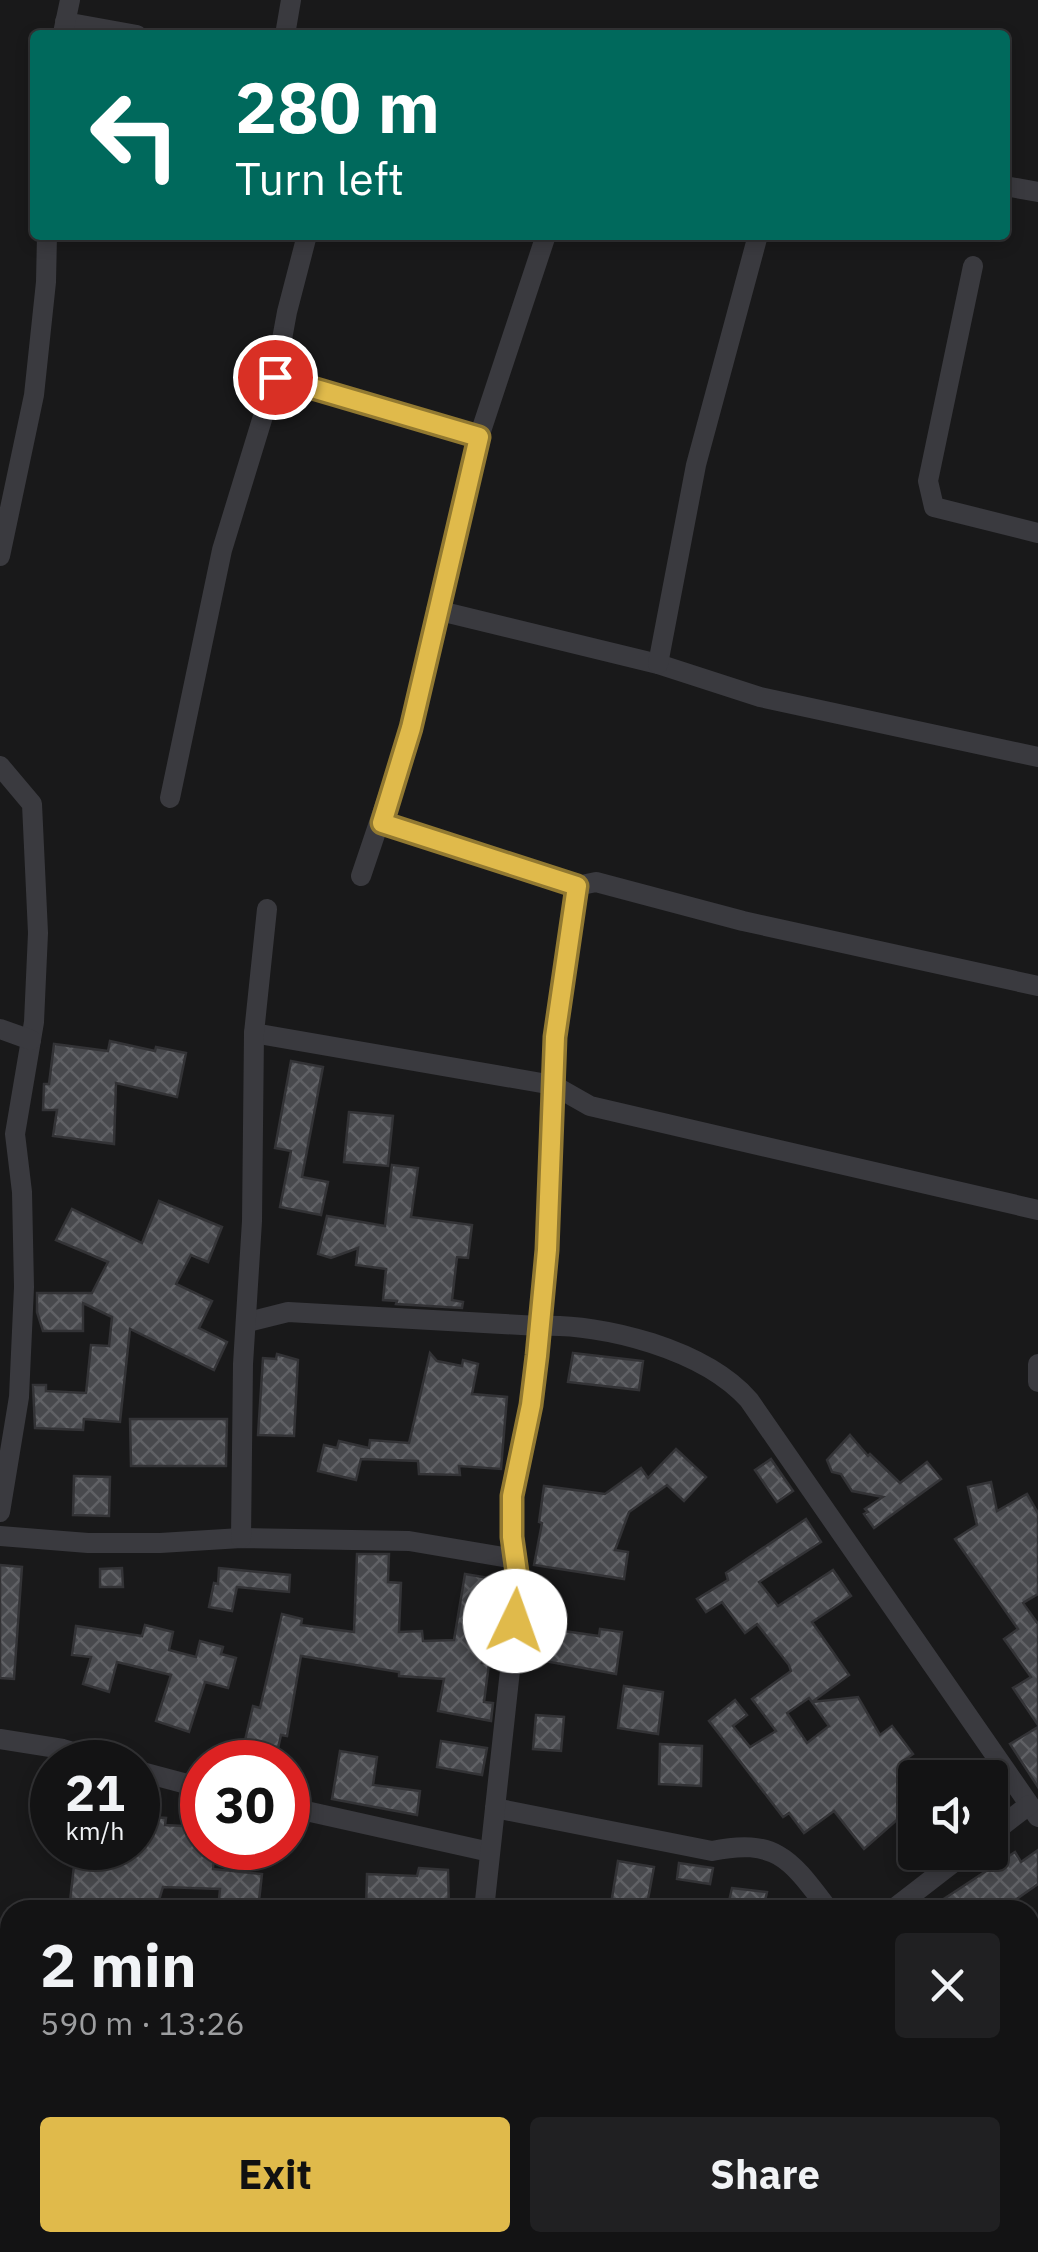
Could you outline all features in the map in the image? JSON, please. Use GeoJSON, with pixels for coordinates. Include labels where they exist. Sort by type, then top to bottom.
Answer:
{"type":"FeatureCollection","features":[{"type":"Feature","properties":{"kind":"street"},"geometry":{"type":"LineString","coordinates":[[64,28],[70,0]]}},
{"type":"Feature","properties":{"kind":"street"},"geometry":{"type":"LineString","coordinates":[[286,30],[291,0]]}},
{"type":"Feature","properties":{"kind":"street"},"geometry":{"type":"LineString","coordinates":[[1010,187],[1038,192]]}},
{"type":"Feature","properties":{"kind":"street"},"geometry":{"type":"LineString","coordinates":[[0,556],[34,395],[47,240]]}},
{"type":"Feature","properties":{"kind":"street"},"geometry":{"type":"LineString","coordinates":[[170,798],[222,550],[275,377],[306,240]]}},
{"type":"Feature","properties":{"kind":"street"},"geometry":{"type":"LineString","coordinates":[[361,876],[411,728],[479,437],[544,240]]}},
{"type":"Feature","properties":{"kind":"street"},"geometry":{"type":"LineString","coordinates":[[658,664],[696,464],[757,240]]}},
{"type":"Feature","properties":{"kind":"street"},"geometry":{"type":"LineString","coordinates":[[973,266],[928,496],[934,507],[1038,532]]}},
{"type":"Feature","properties":{"kind":"street"},"geometry":{"type":"LineString","coordinates":[[275,377],[479,437]]}},
{"type":"Feature","properties":{"kind":"street"},"geometry":{"type":"LineString","coordinates":[[436,610],[658,664],[760,698],[1038,757]]}},
{"type":"Feature","properties":{"kind":"street"},"geometry":{"type":"LineString","coordinates":[[0,766],[32,804],[38,934],[31,1040],[15,1134],[22,1192],[24,1287],[18,1398],[0,1512]]}},
{"type":"Feature","properties":{"kind":"street"},"geometry":{"type":"LineString","coordinates":[[382,823],[577,886],[596,882],[743,921],[1038,986]]}},
{"type":"Feature","properties":{"kind":"street"},"geometry":{"type":"LineString","coordinates":[[485,1900],[519,1587],[512,1537],[512,1496],[531,1405],[540,1326],[547,1250],[555,1037],[577,886]]}},
{"type":"Feature","properties":{"kind":"street"},"geometry":{"type":"LineString","coordinates":[[240,1538],[254,1033],[267,909]]}},
{"type":"Feature","properties":{"kind":"street"},"geometry":{"type":"LineString","coordinates":[[0,1029],[31,1040]]}},
{"type":"Feature","properties":{"kind":"street"},"geometry":{"type":"LineString","coordinates":[[254,1033],[553,1085],[590,1106],[1038,1210]]}},
{"type":"Feature","properties":{"kind":"street"},"geometry":{"type":"LineString","coordinates":[[248,1322],[288,1312],[540,1326],[574,1324],[659,1346],[715,1370],[733,1382],[1032,1801],[1008,1820]]}},
{"type":"Feature","properties":{"kind":"street"},"geometry":{"type":"LineString","coordinates":[[1038,1364],[1038,1382]]}},
{"type":"Feature","properties":{"kind":"street"},"geometry":{"type":"LineString","coordinates":[[0,1536],[160,1544],[240,1538],[410,1540],[515,1559]]}},
{"type":"Feature","properties":{"kind":"street"},"geometry":{"type":"LineString","coordinates":[[0,1740],[30,1744]]}},
{"type":"Feature","properties":{"kind":"street"},"geometry":{"type":"LineString","coordinates":[[494,1808],[712,1851],[741,1845],[759,1848],[791,1862],[821,1900]]}},
{"type":"Feature","properties":{"kind":"street"},"geometry":{"type":"LineString","coordinates":[[310,1812],[490,1852]]}},
{"type":"Feature","properties":{"kind":"street"},"geometry":{"type":"LineString","coordinates":[[905,1900],[944,1870]]}},
{"type":"Feature","properties":{"kind":"building"},"geometry":{"type":"Polygon","coordinates":[[[110,1041],[186,1053],[177,1097],[116,1083],[114,1144],[53,1136],[57,1110],[43,1110],[44,1084],[49,1084],[54,1044],[108,1051],[110,1041]]]}},
{"type":"Feature","properties":{"kind":"building"},"geometry":{"type":"Polygon","coordinates":[[[291,1061],[323,1067],[302,1177],[328,1182],[321,1215],[280,1207],[291,1151],[275,1148],[291,1061]]]}},
{"type":"Feature","properties":{"kind":"building"},"geometry":{"type":"Polygon","coordinates":[[[349,1112],[393,1116],[388,1166],[344,1162],[349,1112]]]}},
{"type":"Feature","properties":{"kind":"building"},"geometry":{"type":"Polygon","coordinates":[[[392,1165],[418,1168],[411,1217],[472,1225],[468,1258],[457,1257],[452,1300],[463,1302],[462,1308],[383,1300],[386,1269],[356,1265],[358,1248],[331,1258],[318,1254],[327,1216],[385,1226],[392,1165]]]}},
{"type":"Feature","properties":{"kind":"building"},"geometry":{"type":"Polygon","coordinates":[[[159,1201],[222,1227],[208,1262],[191,1255],[176,1284],[212,1301],[199,1328],[227,1342],[214,1370],[130,1329],[120,1422],[84,1419],[83,1430],[35,1428],[33,1385],[46,1385],[46,1391],[86,1393],[91,1345],[109,1346],[112,1317],[83,1303],[83,1331],[43,1331],[37,1312],[37,1293],[92,1293],[108,1262],[56,1240],[72,1209],[142,1243],[159,1201]]]}},
{"type":"Feature","properties":{"kind":"building"},"geometry":{"type":"Polygon","coordinates":[[[430,1353],[437,1361],[462,1366],[463,1360],[478,1364],[472,1394],[507,1397],[501,1469],[459,1466],[460,1475],[419,1474],[418,1461],[361,1459],[356,1480],[318,1471],[324,1445],[337,1448],[339,1441],[369,1448],[370,1440],[409,1443],[430,1353]]]}},
{"type":"Feature","properties":{"kind":"building"},"geometry":{"type":"Polygon","coordinates":[[[573,1353],[643,1361],[639,1390],[568,1382],[573,1353]]]}},
{"type":"Feature","properties":{"kind":"building"},"geometry":{"type":"Polygon","coordinates":[[[277,1354],[298,1360],[294,1436],[258,1435],[263,1358],[276,1359],[277,1354]]]}},
{"type":"Feature","properties":{"kind":"building"},"geometry":{"type":"Polygon","coordinates":[[[130,1419],[227,1419],[226,1466],[131,1466],[130,1419]]]}},
{"type":"Feature","properties":{"kind":"building"},"geometry":{"type":"Polygon","coordinates":[[[850,1435],[900,1483],[927,1462],[941,1479],[874,1528],[864,1514],[868,1512],[865,1509],[883,1497],[852,1491],[841,1474],[832,1472],[827,1460],[850,1435]]]}},
{"type":"Feature","properties":{"kind":"building"},"geometry":{"type":"Polygon","coordinates":[[[676,1449],[706,1477],[684,1501],[667,1485],[629,1512],[615,1550],[628,1552],[624,1579],[534,1565],[544,1486],[605,1494],[641,1468],[648,1478],[676,1449]]]}},
{"type":"Feature","properties":{"kind":"building"},"geometry":{"type":"Polygon","coordinates":[[[771,1459],[793,1491],[777,1502],[755,1470],[771,1459]]]}},
{"type":"Feature","properties":{"kind":"building"},"geometry":{"type":"Polygon","coordinates":[[[74,1476],[110,1477],[109,1516],[73,1515],[74,1476]]]}},
{"type":"Feature","properties":{"kind":"building"},"geometry":{"type":"Polygon","coordinates":[[[991,1482],[997,1511],[1027,1494],[1038,1513],[1038,1594],[1023,1603],[1038,1624],[1038,1725],[1013,1688],[1031,1677],[1004,1639],[1018,1629],[955,1539],[977,1525],[968,1487],[991,1482]]]}},
{"type":"Feature","properties":{"kind":"building"},"geometry":{"type":"Polygon","coordinates":[[[806,1519],[821,1542],[759,1582],[778,1606],[833,1570],[851,1596],[812,1622],[849,1675],[812,1702],[858,1697],[880,1735],[892,1726],[913,1754],[907,1760],[898,1760],[898,1819],[864,1849],[834,1811],[804,1833],[789,1813],[783,1817],[709,1721],[735,1700],[747,1715],[733,1726],[750,1747],[776,1731],[752,1699],[791,1671],[757,1624],[745,1633],[722,1602],[706,1612],[697,1599],[728,1580],[726,1573],[806,1519]],[[809,1698],[787,1713],[807,1743],[829,1726],[809,1698]]]}},
{"type":"Feature","properties":{"kind":"building"},"geometry":{"type":"Polygon","coordinates":[[[357,1554],[389,1554],[388,1582],[401,1583],[399,1632],[422,1631],[423,1641],[454,1640],[465,1574],[495,1579],[482,1663],[489,1664],[484,1702],[493,1703],[491,1721],[438,1711],[444,1679],[399,1676],[399,1672],[301,1656],[287,1736],[281,1735],[280,1740],[245,1740],[253,1706],[260,1708],[282,1614],[302,1619],[301,1625],[354,1632],[357,1554]]]}},
{"type":"Feature","properties":{"kind":"building"},"geometry":{"type":"Polygon","coordinates":[[[0,1565],[22,1567],[14,1679],[0,1678],[0,1565]]]}},
{"type":"Feature","properties":{"kind":"building"},"geometry":{"type":"Polygon","coordinates":[[[122,1568],[123,1587],[100,1587],[100,1569],[122,1568]]]}},
{"type":"Feature","properties":{"kind":"building"},"geometry":{"type":"Polygon","coordinates":[[[219,1568],[290,1575],[289,1592],[237,1587],[232,1611],[209,1607],[214,1583],[218,1584],[219,1568]]]}},
{"type":"Feature","properties":{"kind":"building"},"geometry":{"type":"Polygon","coordinates":[[[145,1625],[173,1632],[169,1650],[196,1657],[200,1641],[223,1647],[221,1654],[236,1658],[228,1688],[205,1682],[189,1732],[156,1721],[171,1675],[117,1662],[109,1692],[83,1684],[91,1657],[72,1655],[76,1626],[142,1636],[145,1625]]]}},
{"type":"Feature","properties":{"kind":"building"},"geometry":{"type":"Polygon","coordinates":[[[543,1628],[599,1636],[600,1629],[622,1632],[616,1674],[539,1660],[543,1628]]]}},
{"type":"Feature","properties":{"kind":"building"},"geometry":{"type":"Polygon","coordinates":[[[624,1686],[663,1692],[658,1734],[618,1728],[624,1686]]]}},
{"type":"Feature","properties":{"kind":"building"},"geometry":{"type":"Polygon","coordinates":[[[536,1715],[564,1717],[561,1751],[533,1749],[536,1715]]]}},
{"type":"Feature","properties":{"kind":"building"},"geometry":{"type":"Polygon","coordinates":[[[1038,1727],[1038,1787],[1010,1744],[1038,1727]]]}},
{"type":"Feature","properties":{"kind":"building"},"geometry":{"type":"Polygon","coordinates":[[[441,1741],[487,1748],[482,1775],[437,1767],[441,1741]]]}},
{"type":"Feature","properties":{"kind":"building"},"geometry":{"type":"Polygon","coordinates":[[[660,1744],[702,1746],[701,1786],[659,1784],[660,1744]]]}},
{"type":"Feature","properties":{"kind":"building"},"geometry":{"type":"Polygon","coordinates":[[[340,1751],[377,1757],[373,1785],[420,1791],[417,1815],[332,1799],[340,1751]]]}},
{"type":"Feature","properties":{"kind":"building"},"geometry":{"type":"Polygon","coordinates":[[[160,1818],[166,1818],[165,1825],[180,1826],[180,1870],[262,1874],[259,1900],[219,1900],[220,1889],[163,1887],[159,1900],[70,1900],[74,1870],[160,1870],[160,1818]]]}},
{"type":"Feature","properties":{"kind":"building"},"geometry":{"type":"Polygon","coordinates":[[[1038,1850],[1038,1884],[1015,1900],[942,1900],[988,1870],[1008,1870],[1008,1857],[1015,1852],[1021,1862],[1038,1850]]]}},
{"type":"Feature","properties":{"kind":"building"},"geometry":{"type":"Polygon","coordinates":[[[618,1861],[654,1867],[648,1900],[612,1900],[618,1861]]]}},
{"type":"Feature","properties":{"kind":"building"},"geometry":{"type":"Polygon","coordinates":[[[679,1863],[713,1868],[710,1884],[677,1879],[679,1863]]]}},
{"type":"Feature","properties":{"kind":"building"},"geometry":{"type":"Polygon","coordinates":[[[419,1868],[448,1870],[449,1900],[366,1900],[367,1874],[417,1876],[419,1868]]]}},
{"type":"Feature","properties":{"kind":"building"},"geometry":{"type":"Polygon","coordinates":[[[732,1888],[767,1892],[765,1900],[729,1900],[732,1888]]]}},
{"type":"Feature","properties":{"kind":"route"},"geometry":{"type":"LineString","coordinates":[[275,377],[479,437],[411,728],[382,823],[577,886],[555,1037],[547,1250],[537,1356],[512,1496],[512,1537],[519,1587],[515,1621]]}}]}
